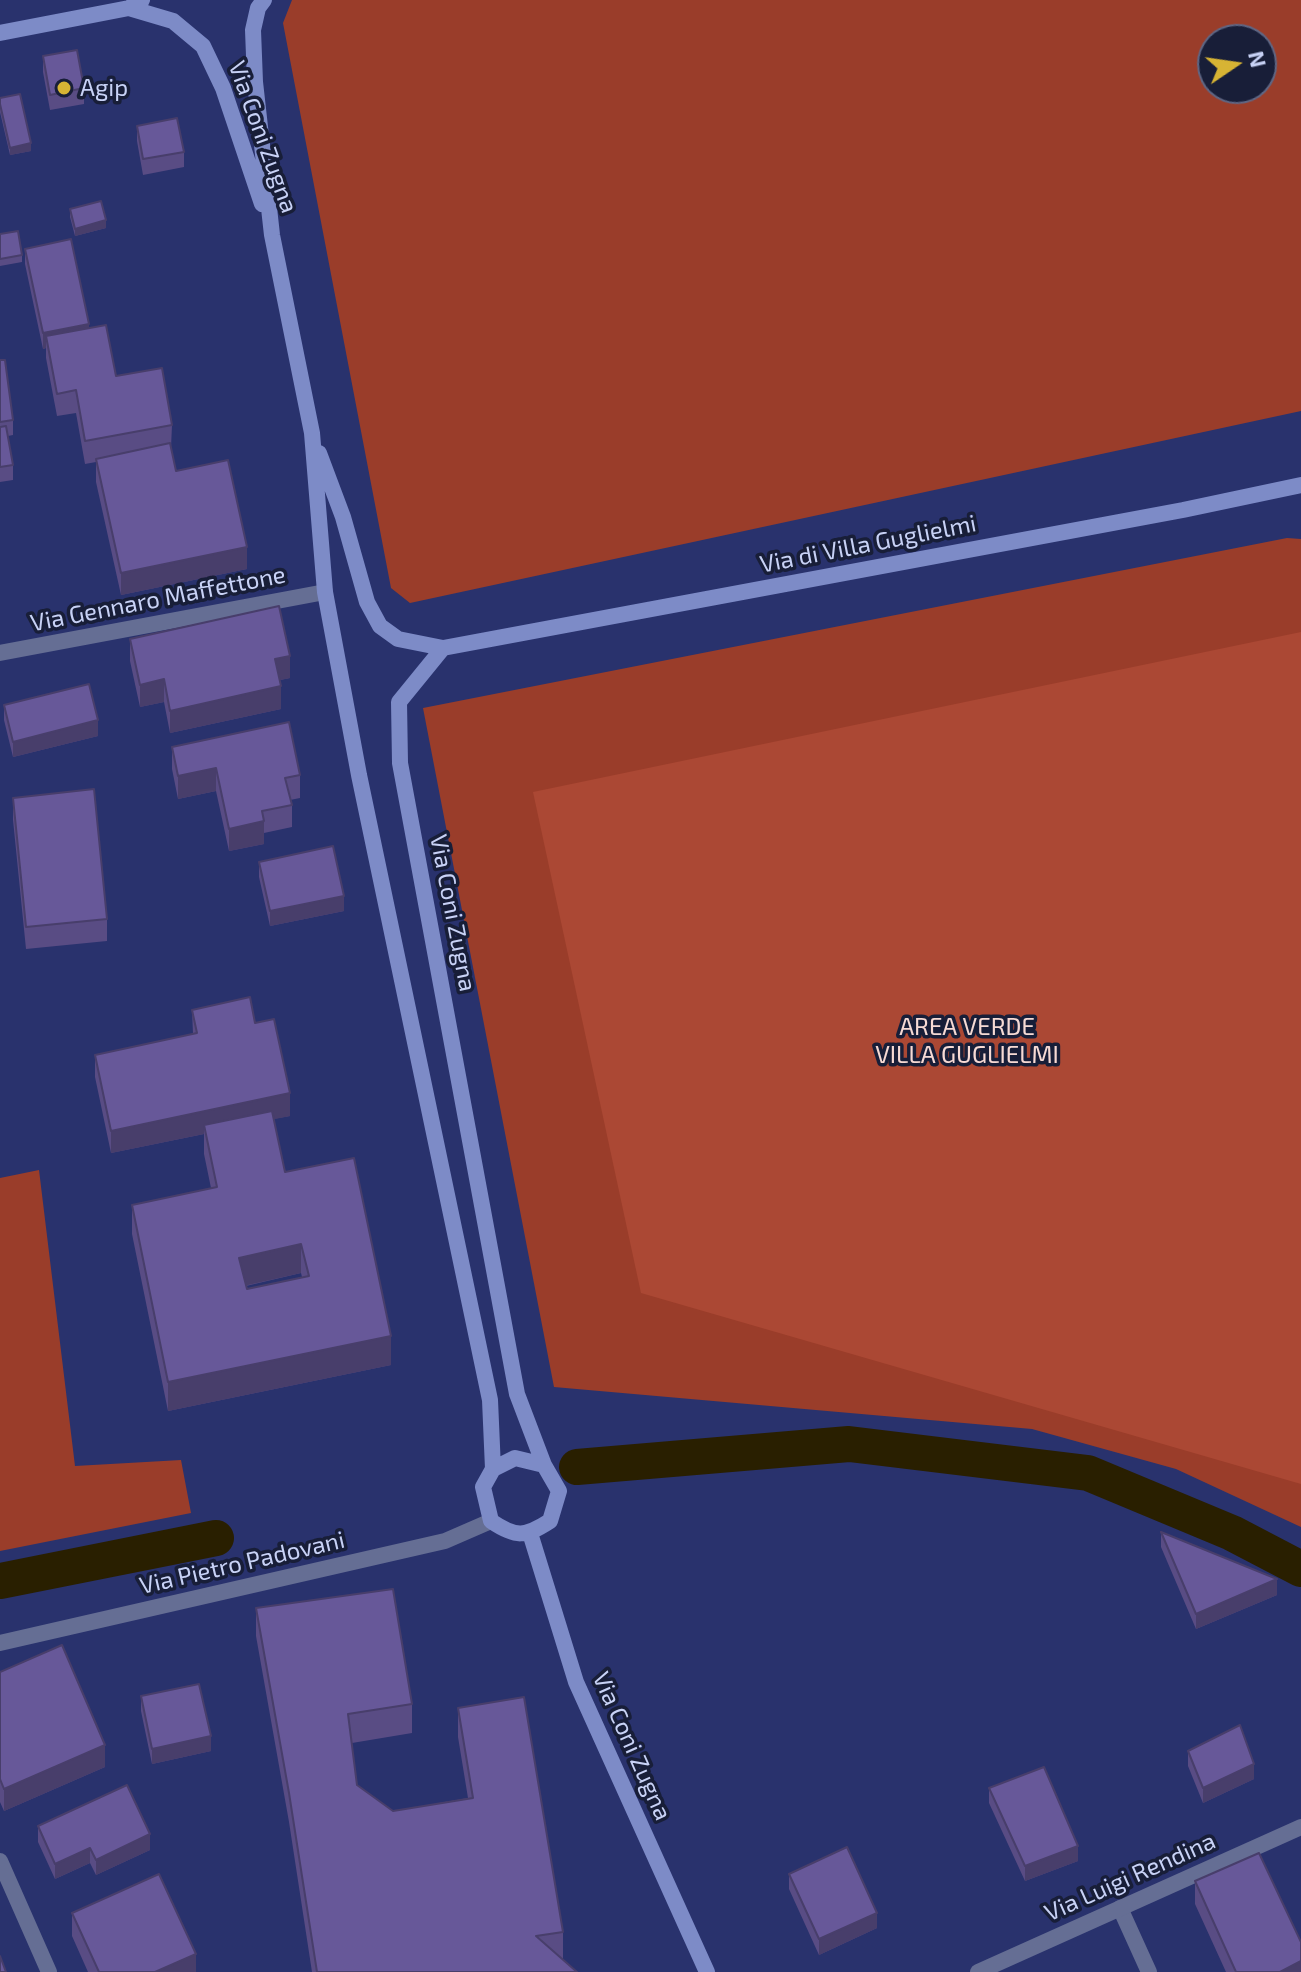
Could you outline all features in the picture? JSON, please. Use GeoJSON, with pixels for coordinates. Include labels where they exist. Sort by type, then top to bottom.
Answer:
{"type":"FeatureCollection","features":[{"type":"Feature","properties":{"kind":"street","name":"Via Coni Zugna"},"geometry":{"type":"LineString","coordinates":[[264,0],[258,8],[253,30],[255,82],[272,235],[312,433],[325,592],[359,775],[490,1400],[493,1469],[483,1487],[491,1521]]}},
{"type":"Feature","properties":{"kind":"street","name":"Via Coni Zugna"},"geometry":{"type":"LineString","coordinates":[[135,4],[173,21],[203,46],[223,88],[272,235]]}},
{"type":"Feature","properties":{"kind":"street"},"geometry":{"type":"LineString","coordinates":[[0,33],[135,4]]}},
{"type":"Feature","properties":{"kind":"street","name":"Via Coni Zugna"},"geometry":{"type":"LineString","coordinates":[[312,433],[343,517],[367,602],[380,626],[398,639],[443,648],[399,702],[400,763],[517,1394],[544,1465],[559,1491],[550,1521],[530,1533],[576,1682],[707,1972]]}},
{"type":"Feature","properties":{"kind":"street","name":"Via di Villa Guglielmi"},"geometry":{"type":"LineString","coordinates":[[443,648],[1168,513],[1301,485]]}},
{"type":"Feature","properties":{"kind":"street","name":"Via Gennaro Maffettone"},"geometry":{"type":"LineString","coordinates":[[0,653],[325,592]]}},
{"type":"Feature","properties":{"kind":"street"},"geometry":{"type":"LineString","coordinates":[[493,1469],[515,1458],[544,1465]]}},
{"type":"Feature","properties":{"kind":"street"},"geometry":{"type":"LineString","coordinates":[[491,1521],[509,1533],[530,1533]]}},
{"type":"Feature","properties":{"kind":"street","name":"Via Pietro Padovani"},"geometry":{"type":"LineString","coordinates":[[0,1643],[445,1541],[491,1521]]}},
{"type":"Feature","properties":{"kind":"street","name":"Via Luigi Rendina"},"geometry":{"type":"LineString","coordinates":[[978,1972],[1301,1827]]}},
{"type":"Feature","properties":{"kind":"street"},"geometry":{"type":"LineString","coordinates":[[0,1861],[49,1972]]}},
{"type":"Feature","properties":{"kind":"street"},"geometry":{"type":"LineString","coordinates":[[1120,1908],[1149,1972]]}},
{"type":"Feature","properties":{"kind":"green space"},"geometry":{"type":"Polygon","coordinates":[[[292,0],[1301,0],[1301,411],[410,603],[391,588],[283,23],[292,0]]]}},
{"type":"Feature","properties":{"kind":"green space","name":"AREA VERDE VILLA GUGLIELMI"},"geometry":{"type":"Polygon","coordinates":[[[1287,538],[1301,539],[1301,1527],[1176,1469],[1032,1429],[554,1387],[423,708],[1287,538]]]}},
{"type":"Feature","properties":{"kind":"green space","name":"AREA VERDE VILLA GUGLIELMI"},"geometry":{"type":"Polygon","coordinates":[[[1301,632],[1301,1484],[641,1293],[533,792],[1301,632]]]}},
{"type":"Feature","properties":{"kind":"green space"},"geometry":{"type":"Polygon","coordinates":[[[39,1170],[75,1466],[181,1460],[191,1513],[0,1551],[0,1178],[39,1170]]]}},
{"type":"Feature","properties":{"kind":"building"},"geometry":{"type":"Polygon","coordinates":[[[77,50],[84,88],[50,95],[43,56],[77,50]]]}},
{"type":"Feature","properties":{"kind":"building"},"geometry":{"type":"Polygon","coordinates":[[[20,94],[31,143],[10,148],[0,98],[20,94]]]}},
{"type":"Feature","properties":{"kind":"building"},"geometry":{"type":"Polygon","coordinates":[[[177,118],[184,152],[143,159],[137,126],[177,118]]]}},
{"type":"Feature","properties":{"kind":"building"},"geometry":{"type":"Polygon","coordinates":[[[101,201],[106,220],[75,229],[70,209],[101,201]]]}},
{"type":"Feature","properties":{"kind":"building"},"geometry":{"type":"Polygon","coordinates":[[[18,231],[22,255],[0,259],[0,234],[18,231]]]}},
{"type":"Feature","properties":{"kind":"building"},"geometry":{"type":"Polygon","coordinates":[[[71,239],[89,324],[43,333],[25,249],[71,239]]]}},
{"type":"Feature","properties":{"kind":"building"},"geometry":{"type":"Polygon","coordinates":[[[106,325],[116,376],[162,368],[172,425],[85,441],[76,390],[57,394],[46,336],[106,325]]]}},
{"type":"Feature","properties":{"kind":"building"},"geometry":{"type":"Polygon","coordinates":[[[0,360],[5,360],[13,420],[0,422],[0,360]]]}},
{"type":"Feature","properties":{"kind":"building"},"geometry":{"type":"Polygon","coordinates":[[[6,426],[13,465],[0,467],[0,427],[6,426]]]}},
{"type":"Feature","properties":{"kind":"building"},"geometry":{"type":"Polygon","coordinates":[[[170,443],[176,471],[228,460],[247,547],[121,573],[96,459],[170,443]]]}},
{"type":"Feature","properties":{"kind":"building"},"geometry":{"type":"Polygon","coordinates":[[[279,606],[290,656],[275,659],[281,686],[170,711],[164,679],[140,685],[130,639],[279,606]]]}},
{"type":"Feature","properties":{"kind":"building"},"geometry":{"type":"Polygon","coordinates":[[[89,684],[98,720],[13,742],[4,705],[89,684]]]}},
{"type":"Feature","properties":{"kind":"building"},"geometry":{"type":"Polygon","coordinates":[[[289,722],[300,775],[285,778],[292,805],[262,811],[264,821],[229,829],[216,768],[178,776],[172,747],[289,722]]]}},
{"type":"Feature","properties":{"kind":"building"},"geometry":{"type":"Polygon","coordinates":[[[94,789],[107,919],[26,927],[13,798],[94,789]]]}},
{"type":"Feature","properties":{"kind":"building"},"geometry":{"type":"Polygon","coordinates":[[[333,846],[344,896],[270,911],[259,862],[333,846]]]}},
{"type":"Feature","properties":{"kind":"building"},"geometry":{"type":"Polygon","coordinates":[[[250,997],[255,1023],[274,1019],[290,1093],[111,1131],[95,1055],[197,1033],[192,1010],[250,997]]]}},
{"type":"Feature","properties":{"kind":"building"},"geometry":{"type":"Polygon","coordinates":[[[272,1111],[285,1172],[354,1158],[391,1336],[168,1382],[132,1205],[217,1187],[204,1125],[272,1111]],[[301,1244],[239,1258],[247,1289],[309,1276],[301,1244]]]}},
{"type":"Feature","properties":{"kind":"building"},"geometry":{"type":"Polygon","coordinates":[[[1161,1532],[1277,1579],[1196,1614],[1161,1532]]]}},
{"type":"Feature","properties":{"kind":"building"},"geometry":{"type":"Polygon","coordinates":[[[393,1589],[412,1704],[348,1714],[357,1785],[393,1811],[473,1798],[458,1708],[524,1697],[563,1932],[536,1936],[577,1972],[317,1972],[256,1608],[393,1589]]]}},
{"type":"Feature","properties":{"kind":"building"},"geometry":{"type":"Polygon","coordinates":[[[62,1645],[105,1745],[4,1789],[0,1779],[0,1672],[62,1645]]]}},
{"type":"Feature","properties":{"kind":"building"},"geometry":{"type":"Polygon","coordinates":[[[199,1684],[211,1736],[152,1749],[141,1696],[199,1684]]]}},
{"type":"Feature","properties":{"kind":"building"},"geometry":{"type":"Polygon","coordinates":[[[1240,1725],[1254,1764],[1203,1788],[1188,1751],[1240,1725]]]}},
{"type":"Feature","properties":{"kind":"building"},"geometry":{"type":"Polygon","coordinates":[[[1044,1767],[1078,1846],[1025,1866],[989,1788],[1044,1767]]]}},
{"type":"Feature","properties":{"kind":"building"},"geometry":{"type":"Polygon","coordinates":[[[127,1785],[150,1834],[96,1860],[90,1848],[55,1864],[38,1826],[127,1785]]]}},
{"type":"Feature","properties":{"kind":"building"},"geometry":{"type":"Polygon","coordinates":[[[847,1847],[877,1913],[819,1939],[789,1874],[847,1847]]]}},
{"type":"Feature","properties":{"kind":"building"},"geometry":{"type":"Polygon","coordinates":[[[1259,1853],[1301,1942],[1301,1961],[1280,1972],[1236,1972],[1195,1881],[1259,1853]]]}},
{"type":"Feature","properties":{"kind":"building"},"geometry":{"type":"Polygon","coordinates":[[[159,1874],[196,1954],[155,1972],[99,1972],[72,1913],[159,1874]]]}},
{"type":"Feature","properties":{"kind":"building"},"geometry":{"type":"Polygon","coordinates":[[[0,1956],[6,1972],[0,1972],[0,1956]]]}},
{"type":"Feature","properties":{"kind":"waterway"},"geometry":{"type":"LineString","coordinates":[[577,1467],[849,1444],[1088,1473],[1232,1533],[1301,1569]]}},
{"type":"Feature","properties":{"kind":"waterway"},"geometry":{"type":"LineString","coordinates":[[0,1581],[216,1538]]}},
{"type":"Feature","properties":{"kind":"place","name":"Agip"},"geometry":{"type":"Point","coordinates":[64,88]}}]}
